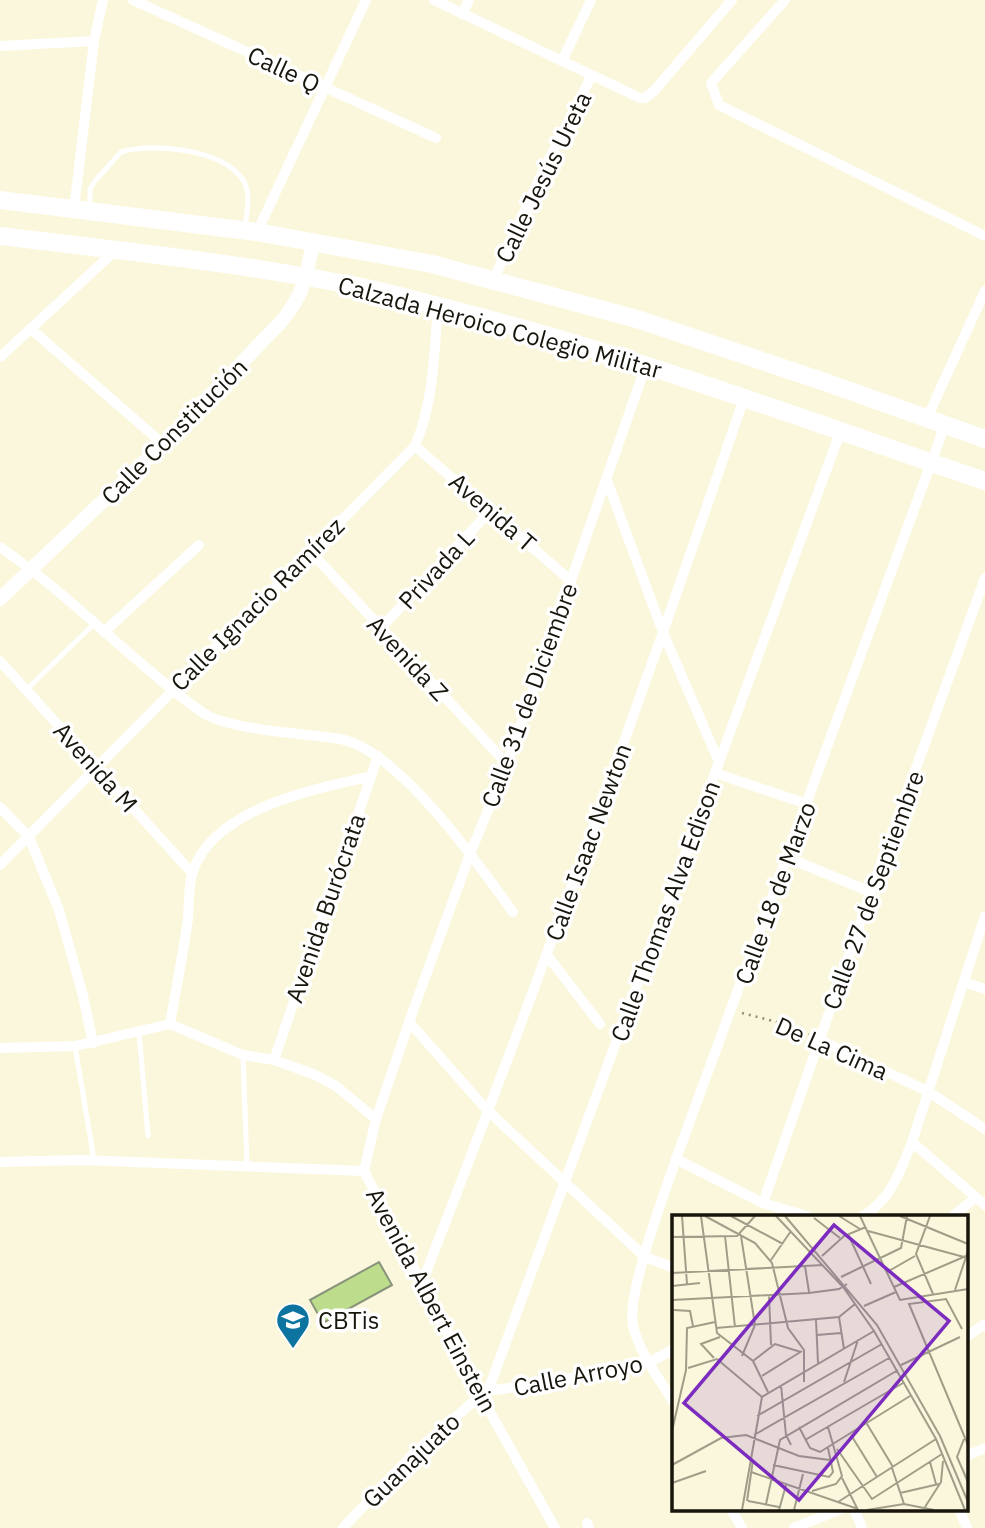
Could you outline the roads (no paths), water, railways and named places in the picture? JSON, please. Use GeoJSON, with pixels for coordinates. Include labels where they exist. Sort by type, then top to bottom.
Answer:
{"type":"FeatureCollection","features":[{"type":"Feature","properties":{"kind":"main road","name":"Calzada Heroico Colegio Militar"},"geometry":{"type":"LineString","coordinates":[[0,200],[251,232],[432,264],[494,279],[637,319],[985,439]]}},
{"type":"Feature","properties":{"kind":"main road","name":"Calzada Heroico Colegio Militar"},"geometry":{"type":"LineString","coordinates":[[0,236],[306,277],[438,306],[541,333],[646,365],[985,481]]}},
{"type":"Feature","properties":{"kind":"street"},"geometry":{"type":"LineString","coordinates":[[82,210],[94,41],[103,0]]}},
{"type":"Feature","properties":{"kind":"street","name":"Calle Q"},"geometry":{"type":"LineString","coordinates":[[133,0],[436,138]]}},
{"type":"Feature","properties":{"kind":"street"},"geometry":{"type":"LineString","coordinates":[[251,232],[366,0]]}},
{"type":"Feature","properties":{"kind":"street"},"geometry":{"type":"LineString","coordinates":[[434,0],[640,98],[654,92],[732,0]]}},
{"type":"Feature","properties":{"kind":"street"},"geometry":{"type":"LineString","coordinates":[[463,14],[469,0]]}},
{"type":"Feature","properties":{"kind":"street"},"geometry":{"type":"LineString","coordinates":[[562,61],[591,0]]}},
{"type":"Feature","properties":{"kind":"street"},"geometry":{"type":"LineString","coordinates":[[785,0],[711,83],[719,105],[985,236]]}},
{"type":"Feature","properties":{"kind":"street"},"geometry":{"type":"LineString","coordinates":[[0,46],[94,41]]}},
{"type":"Feature","properties":{"kind":"street","name":"Calle Jesús Ureta"},"geometry":{"type":"LineString","coordinates":[[494,279],[539,180],[592,75]]}},
{"type":"Feature","properties":{"kind":"street","name":"Calle Constitución"},"geometry":{"type":"LineString","coordinates":[[0,599],[163,444],[280,323],[297,303],[313,243]]}},
{"type":"Feature","properties":{"kind":"street"},"geometry":{"type":"LineString","coordinates":[[0,357],[116,250]]}},
{"type":"Feature","properties":{"kind":"street"},"geometry":{"type":"LineString","coordinates":[[927,418],[985,291]]}},
{"type":"Feature","properties":{"kind":"street","name":"Calle Ignacio Ramírez"},"geometry":{"type":"LineString","coordinates":[[0,865],[415,446],[425,422],[431,391],[438,306]]}},
{"type":"Feature","properties":{"kind":"street"},"geometry":{"type":"LineString","coordinates":[[31,329],[163,444]]}},
{"type":"Feature","properties":{"kind":"street","name":"Calle 31 de Diciembre"},"geometry":{"type":"LineString","coordinates":[[410,1023],[470,853],[507,764],[646,365]]}},
{"type":"Feature","properties":{"kind":"street","name":"Calle Isaac Newton"},"geometry":{"type":"LineString","coordinates":[[422,1283],[547,955],[664,635],[744,398]]}},
{"type":"Feature","properties":{"kind":"street","name":"Calle 18 de Marzo"},"geometry":{"type":"LineString","coordinates":[[672,1400],[639,1342],[633,1325],[632,1307],[645,1257],[676,1159],[945,425]]}},
{"type":"Feature","properties":{"kind":"street","name":"Calle Thomas Alva Edison"},"geometry":{"type":"LineString","coordinates":[[485,1393],[566,1183],[841,430]]}},
{"type":"Feature","properties":{"kind":"street","name":"Avenida T"},"geometry":{"type":"LineString","coordinates":[[415,446],[571,581]]}},
{"type":"Feature","properties":{"kind":"street"},"geometry":{"type":"LineString","coordinates":[[606,478],[664,635],[717,767],[807,804]]}},
{"type":"Feature","properties":{"kind":"street","name":"Privada L"},"geometry":{"type":"LineString","coordinates":[[380,629],[491,510]]}},
{"type":"Feature","properties":{"kind":"street"},"geometry":{"type":"LineString","coordinates":[[104,632],[199,545]]}},
{"type":"Feature","properties":{"kind":"street"},"geometry":{"type":"LineString","coordinates":[[0,547],[32,569],[94,624],[206,714],[232,723],[341,740],[363,746],[378,756],[394,768],[470,853],[513,912]]}},
{"type":"Feature","properties":{"kind":"street","name":"Avenida Z"},"geometry":{"type":"LineString","coordinates":[[310,551],[507,764]]}},
{"type":"Feature","properties":{"kind":"street","name":"Calle 27 de Septiembre"},"geometry":{"type":"LineString","coordinates":[[763,1203],[871,892],[985,578]]}},
{"type":"Feature","properties":{"kind":"street","name":"Avenida M"},"geometry":{"type":"LineString","coordinates":[[0,661],[192,873]]}},
{"type":"Feature","properties":{"kind":"street","name":"Avenida Burócrata"},"geometry":{"type":"LineString","coordinates":[[274,1060],[378,756]]}},
{"type":"Feature","properties":{"kind":"street"},"geometry":{"type":"LineString","coordinates":[[170,1024],[192,873],[205,849],[233,822],[303,793],[369,777]]}},
{"type":"Feature","properties":{"kind":"street"},"geometry":{"type":"LineString","coordinates":[[0,807],[29,837],[59,910],[93,1042]]}},
{"type":"Feature","properties":{"kind":"street"},"geometry":{"type":"LineString","coordinates":[[788,858],[871,892]]}},
{"type":"Feature","properties":{"kind":"street"},"geometry":{"type":"LineString","coordinates":[[866,1215],[885,1198],[912,1142],[985,916]]}},
{"type":"Feature","properties":{"kind":"street"},"geometry":{"type":"LineString","coordinates":[[547,955],[600,1024]]}},
{"type":"Feature","properties":{"kind":"street"},"geometry":{"type":"LineString","coordinates":[[964,982],[985,989]]}},
{"type":"Feature","properties":{"kind":"street"},"geometry":{"type":"LineString","coordinates":[[410,1023],[487,1110],[645,1257],[672,1267]]}},
{"type":"Feature","properties":{"kind":"street","name":"Avenida Albert Einstein"},"geometry":{"type":"LineString","coordinates":[[410,1023],[376,1119],[365,1171],[422,1283],[485,1393],[555,1528]]}},
{"type":"Feature","properties":{"kind":"street"},"geometry":{"type":"LineString","coordinates":[[0,1048],[75,1046],[170,1024],[243,1055],[274,1060],[313,1074],[336,1086],[376,1119]]}},
{"type":"Feature","properties":{"kind":"street","name":"De La Cima"},"geometry":{"type":"LineString","coordinates":[[820,1040],[929,1092],[985,1129]]}},
{"type":"Feature","properties":{"kind":"street"},"geometry":{"type":"LineString","coordinates":[[964,1114],[985,1116]]}},
{"type":"Feature","properties":{"kind":"street"},"geometry":{"type":"LineString","coordinates":[[912,1142],[980,1201],[955,1215]]}},
{"type":"Feature","properties":{"kind":"street"},"geometry":{"type":"LineString","coordinates":[[676,1159],[763,1203],[804,1215]]}},
{"type":"Feature","properties":{"kind":"street"},"geometry":{"type":"LineString","coordinates":[[0,1162],[94,1160],[247,1164],[365,1171]]}},
{"type":"Feature","properties":{"kind":"street"},"geometry":{"type":"LineString","coordinates":[[968,1336],[985,1324]]}},
{"type":"Feature","properties":{"kind":"street","name":"Calle Arroyo"},"geometry":{"type":"LineString","coordinates":[[485,1393],[650,1362],[672,1350]]}},
{"type":"Feature","properties":{"kind":"street","name":"Guanajuato"},"geometry":{"type":"LineString","coordinates":[[343,1528],[414,1453],[485,1393]]}},
{"type":"Feature","properties":{"kind":"street"},"geometry":{"type":"LineString","coordinates":[[968,1455],[985,1448]]}},
{"type":"Feature","properties":{"kind":"street"},"geometry":{"type":"LineString","coordinates":[[733,1510],[742,1528]]}},
{"type":"Feature","properties":{"kind":"street"},"geometry":{"type":"LineString","coordinates":[[794,1528],[839,1510]]}},
{"type":"Feature","properties":{"kind":"street"},"geometry":{"type":"LineString","coordinates":[[854,1510],[862,1528]]}},
{"type":"Feature","properties":{"kind":"street"},"geometry":{"type":"LineString","coordinates":[[959,1510],[967,1528]]}},
{"type":"Feature","properties":{"kind":"lane"},"geometry":{"type":"LineString","coordinates":[[82,210],[90,189],[100,174],[121,152],[153,149],[205,154],[231,167],[247,188],[251,232]]}},
{"type":"Feature","properties":{"kind":"lane"},"geometry":{"type":"LineString","coordinates":[[26,690],[94,624]]}},
{"type":"Feature","properties":{"kind":"lane"},"geometry":{"type":"LineString","coordinates":[[139,1032],[148,1136]]}},
{"type":"Feature","properties":{"kind":"lane"},"geometry":{"type":"LineString","coordinates":[[75,1046],[94,1160]]}},
{"type":"Feature","properties":{"kind":"lane"},"geometry":{"type":"LineString","coordinates":[[243,1055],[247,1164]]}},
{"type":"Feature","properties":{"kind":"place","name":"CBTis"},"geometry":{"type":"Point","coordinates":[293,1350]}}]}
